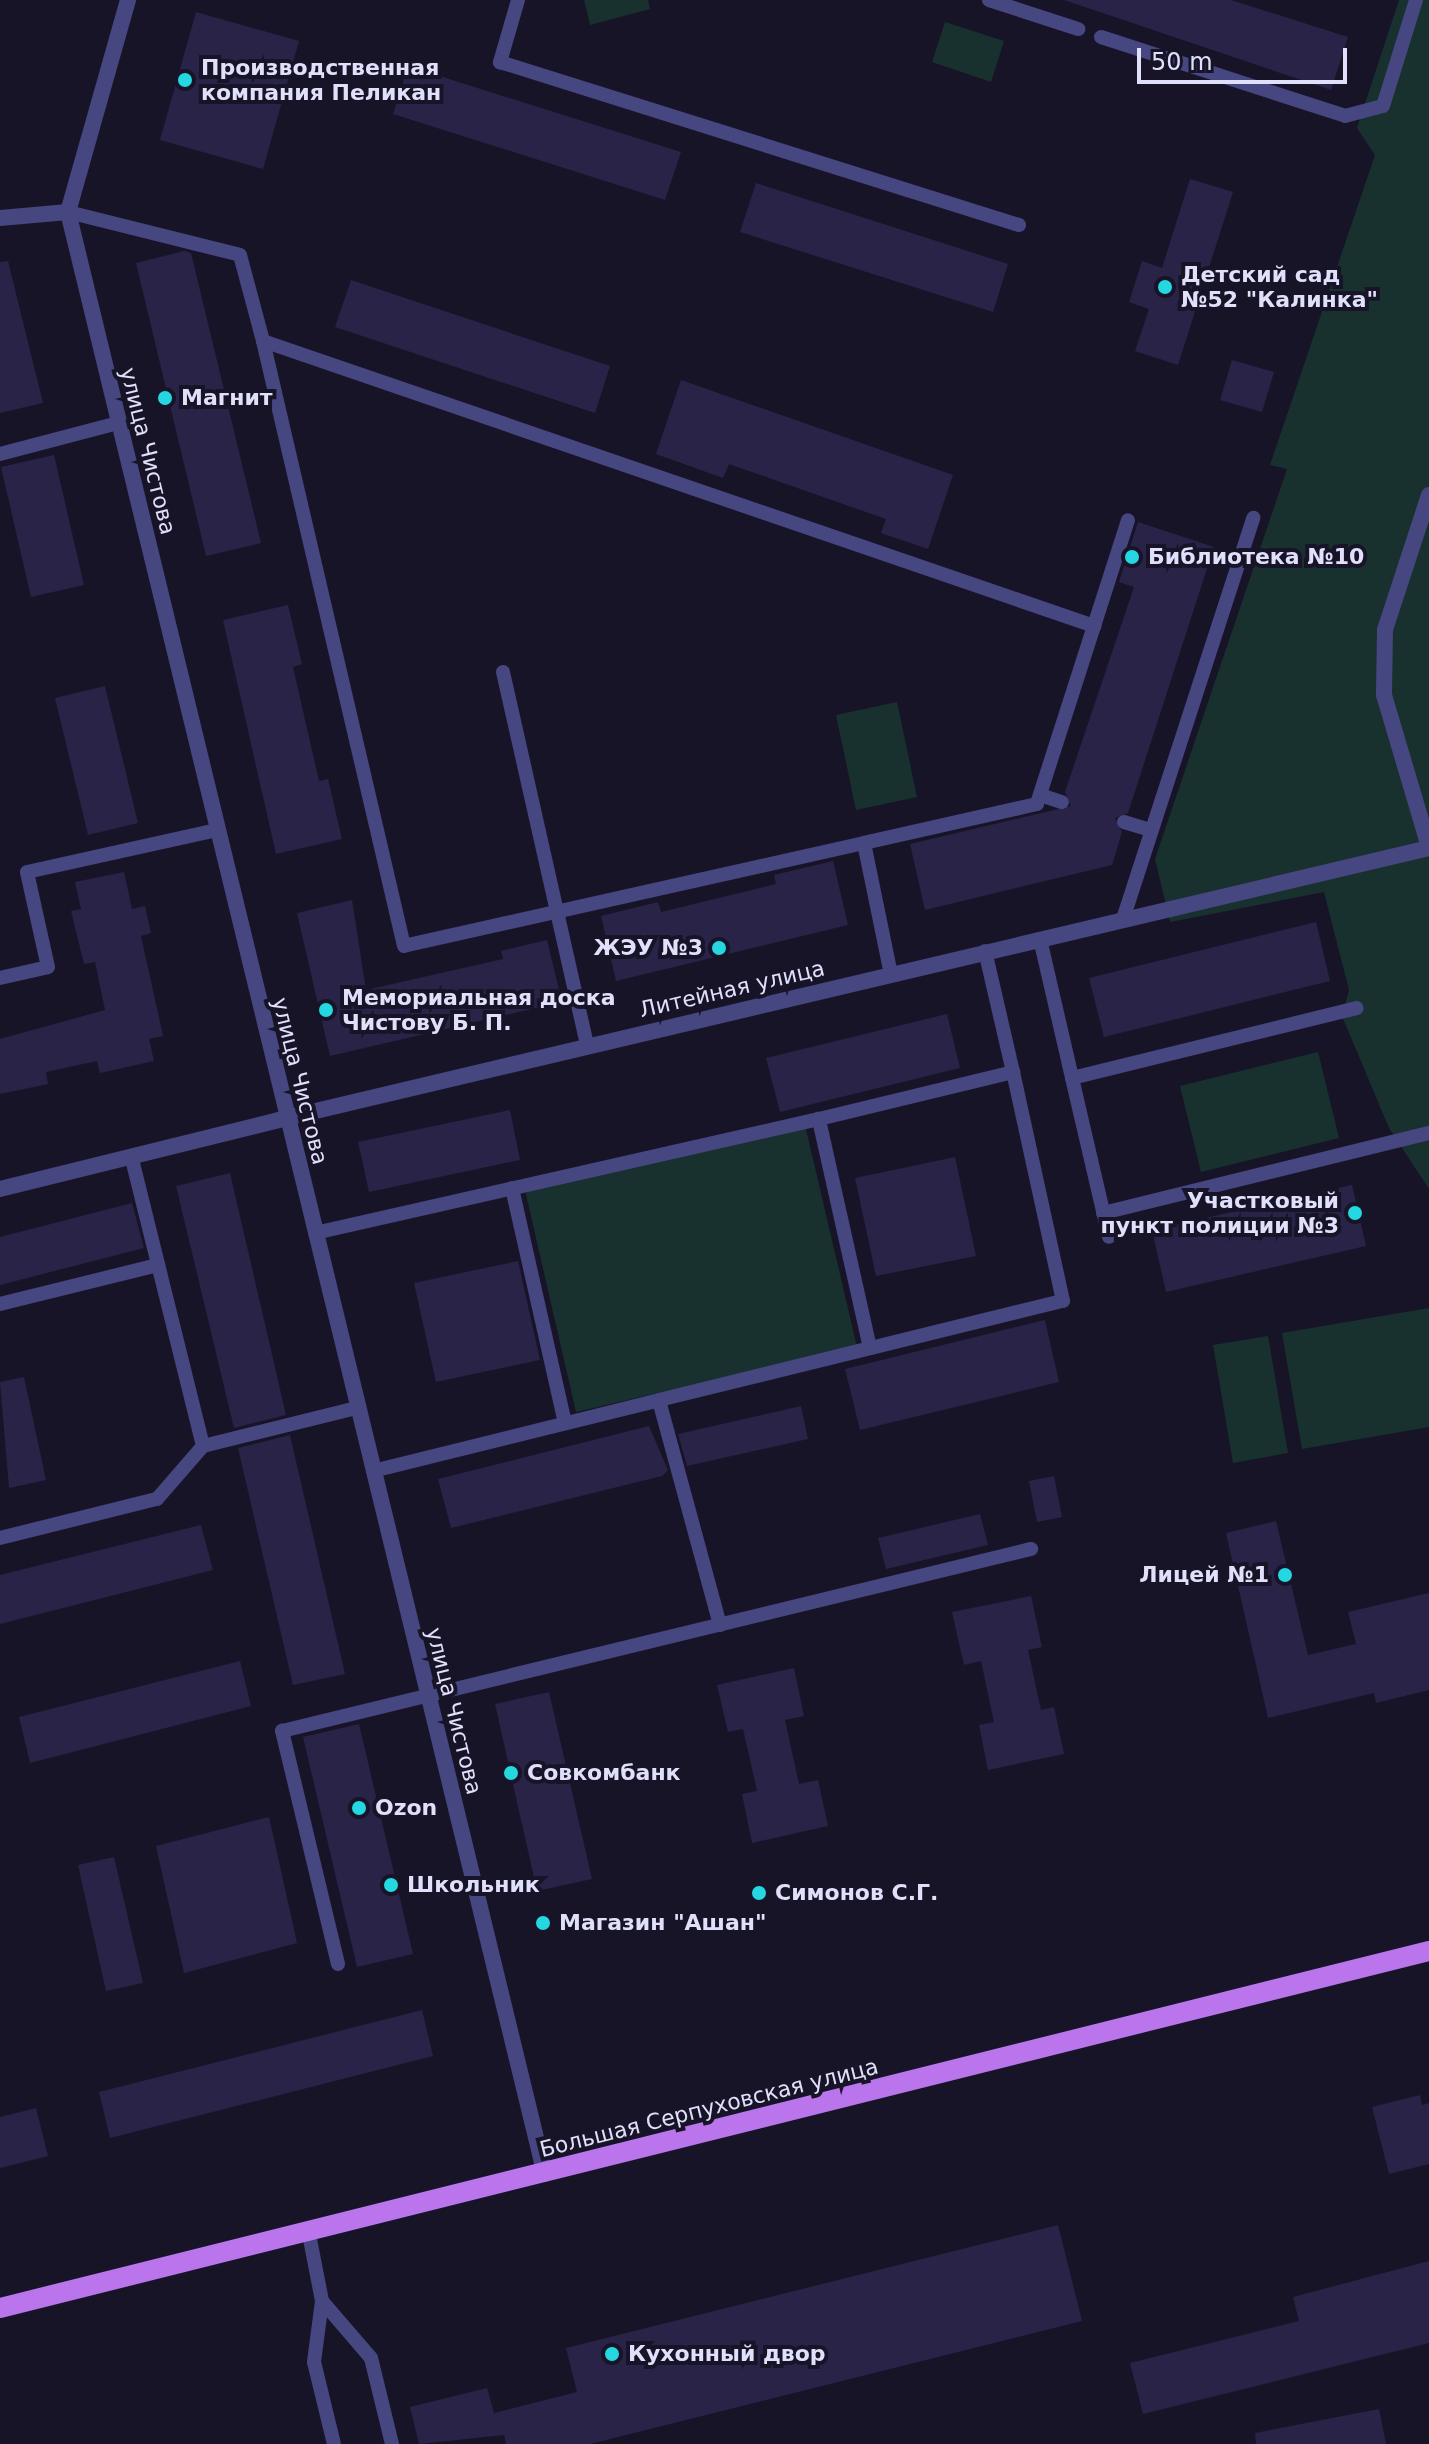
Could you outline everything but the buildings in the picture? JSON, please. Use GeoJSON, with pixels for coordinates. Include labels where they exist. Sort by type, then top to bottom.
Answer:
{"type":"FeatureCollection","features":[{"type":"Feature","properties":{"kind":"main road","name":"Большая Серпуховская улица"},"geometry":{"type":"LineString","coordinates":[[0,2308],[309,2234],[1429,1951]]}},
{"type":"Feature","properties":{"kind":"street","name":"улица Чистова"},"geometry":{"type":"LineString","coordinates":[[128,0],[68,212],[545,2174]]}},
{"type":"Feature","properties":{"kind":"street"},"geometry":{"type":"LineString","coordinates":[[0,218],[68,212]]}},
{"type":"Feature","properties":{"kind":"street"},"geometry":{"type":"LineString","coordinates":[[1429,495],[1385,630],[1384,695],[1429,848]]}},
{"type":"Feature","properties":{"kind":"street","name":"Литейная улица"},"geometry":{"type":"LineString","coordinates":[[0,1189],[985,951],[1429,848]]}},
{"type":"Feature","properties":{"kind":"lane"},"geometry":{"type":"LineString","coordinates":[[518,0],[500,62],[1019,225]]}},
{"type":"Feature","properties":{"kind":"lane"},"geometry":{"type":"LineString","coordinates":[[989,0],[1078,29]]}},
{"type":"Feature","properties":{"kind":"lane"},"geometry":{"type":"LineString","coordinates":[[1101,37],[1345,116],[1383,106],[1416,0]]}},
{"type":"Feature","properties":{"kind":"lane"},"geometry":{"type":"LineString","coordinates":[[68,212],[240,255],[263,341],[404,946],[1037,804],[1128,520]]}},
{"type":"Feature","properties":{"kind":"lane"},"geometry":{"type":"LineString","coordinates":[[263,341],[1094,626]]}},
{"type":"Feature","properties":{"kind":"lane"},"geometry":{"type":"LineString","coordinates":[[0,454],[118,423]]}},
{"type":"Feature","properties":{"kind":"lane"},"geometry":{"type":"LineString","coordinates":[[1123,919],[1253,518]]}},
{"type":"Feature","properties":{"kind":"lane"},"geometry":{"type":"LineString","coordinates":[[503,672],[587,1046]]}},
{"type":"Feature","properties":{"kind":"lane"},"geometry":{"type":"LineString","coordinates":[[1040,795],[1062,802]]}},
{"type":"Feature","properties":{"kind":"lane"},"geometry":{"type":"LineString","coordinates":[[1124,822],[1150,830]]}},
{"type":"Feature","properties":{"kind":"lane"},"geometry":{"type":"LineString","coordinates":[[0,978],[48,967],[27,872],[217,830]]}},
{"type":"Feature","properties":{"kind":"lane"},"geometry":{"type":"LineString","coordinates":[[864,843],[891,974]]}},
{"type":"Feature","properties":{"kind":"lane"},"geometry":{"type":"LineString","coordinates":[[1040,939],[1109,1237]]}},
{"type":"Feature","properties":{"kind":"lane"},"geometry":{"type":"LineString","coordinates":[[373,1471],[1063,1301],[985,951]]}},
{"type":"Feature","properties":{"kind":"lane"},"geometry":{"type":"LineString","coordinates":[[1072,1078],[1357,1008]]}},
{"type":"Feature","properties":{"kind":"lane"},"geometry":{"type":"LineString","coordinates":[[315,1233],[1013,1072]]}},
{"type":"Feature","properties":{"kind":"lane"},"geometry":{"type":"LineString","coordinates":[[819,1119],[870,1348]]}},
{"type":"Feature","properties":{"kind":"lane"},"geometry":{"type":"LineString","coordinates":[[1103,1213],[1429,1133]]}},
{"type":"Feature","properties":{"kind":"lane"},"geometry":{"type":"LineString","coordinates":[[131,1156],[203,1446]]}},
{"type":"Feature","properties":{"kind":"lane"},"geometry":{"type":"LineString","coordinates":[[512,1188],[565,1423]]}},
{"type":"Feature","properties":{"kind":"lane"},"geometry":{"type":"LineString","coordinates":[[0,1304],[158,1265]]}},
{"type":"Feature","properties":{"kind":"lane"},"geometry":{"type":"LineString","coordinates":[[659,1400],[720,1625]]}},
{"type":"Feature","properties":{"kind":"lane"},"geometry":{"type":"LineString","coordinates":[[0,1538],[157,1499],[203,1446],[357,1408]]}},
{"type":"Feature","properties":{"kind":"lane"},"geometry":{"type":"LineString","coordinates":[[338,1964],[282,1731],[1031,1549]]}},
{"type":"Feature","properties":{"kind":"lane"},"geometry":{"type":"LineString","coordinates":[[309,2234],[322,2301],[314,2362],[334,2444]]}},
{"type":"Feature","properties":{"kind":"lane"},"geometry":{"type":"LineString","coordinates":[[322,2301],[371,2358],[392,2444]]}},
{"type":"Feature","properties":{"kind":"green space"},"geometry":{"type":"Polygon","coordinates":[[[584,0],[648,0],[650,9],[590,25],[584,0]]]}},
{"type":"Feature","properties":{"kind":"green space"},"geometry":{"type":"Polygon","coordinates":[[[1399,0],[1429,0],[1429,1189],[1389,1128],[1342,1016],[1349,990],[1324,892],[1170,922],[1155,859],[1287,469],[1270,465],[1375,155],[1357,128],[1399,0]]]}},
{"type":"Feature","properties":{"kind":"green space"},"geometry":{"type":"Polygon","coordinates":[[[945,22],[1004,41],[991,82],[932,62],[945,22]]]}},
{"type":"Feature","properties":{"kind":"green space"},"geometry":{"type":"Polygon","coordinates":[[[897,702],[917,797],[856,810],[836,715],[897,702]]]}},
{"type":"Feature","properties":{"kind":"green space"},"geometry":{"type":"Polygon","coordinates":[[[1318,1052],[1339,1138],[1201,1172],[1180,1086],[1318,1052]]]}},
{"type":"Feature","properties":{"kind":"green space"},"geometry":{"type":"Polygon","coordinates":[[[805,1125],[857,1347],[576,1412],[525,1190],[805,1125]]]}},
{"type":"Feature","properties":{"kind":"green space"},"geometry":{"type":"Polygon","coordinates":[[[1429,1308],[1429,1427],[1302,1449],[1282,1333],[1429,1308]]]}},
{"type":"Feature","properties":{"kind":"green space"},"geometry":{"type":"Polygon","coordinates":[[[1268,1336],[1288,1453],[1233,1463],[1213,1345],[1268,1336]]]}},
{"type":"Feature","properties":{"kind":"place","name":"Производственная компания Пеликан"},"geometry":{"type":"Point","coordinates":[185,80]}},
{"type":"Feature","properties":{"kind":"place","name":"Детский сад №52 \"Калинка\""},"geometry":{"type":"Point","coordinates":[1165,287]}},
{"type":"Feature","properties":{"kind":"place","name":"Магнит"},"geometry":{"type":"Point","coordinates":[165,398]}},
{"type":"Feature","properties":{"kind":"place","name":"Библиотека №10"},"geometry":{"type":"Point","coordinates":[1132,557]}},
{"type":"Feature","properties":{"kind":"place","name":"ЖЭУ №3"},"geometry":{"type":"Point","coordinates":[719,948]}},
{"type":"Feature","properties":{"kind":"place","name":"Мемориальная доска Чистову Б. П."},"geometry":{"type":"Point","coordinates":[326,1010]}},
{"type":"Feature","properties":{"kind":"place","name":"Участковый пункт полиции №3"},"geometry":{"type":"Point","coordinates":[1355,1213]}},
{"type":"Feature","properties":{"kind":"place","name":"Лицей №1"},"geometry":{"type":"Point","coordinates":[1285,1575]}},
{"type":"Feature","properties":{"kind":"place","name":"Совкомбанк"},"geometry":{"type":"Point","coordinates":[511,1773]}},
{"type":"Feature","properties":{"kind":"place","name":"Ozon"},"geometry":{"type":"Point","coordinates":[359,1808]}},
{"type":"Feature","properties":{"kind":"place","name":"Школьник"},"geometry":{"type":"Point","coordinates":[391,1885]}},
{"type":"Feature","properties":{"kind":"place","name":"Симонов С.Г."},"geometry":{"type":"Point","coordinates":[759,1893]}},
{"type":"Feature","properties":{"kind":"place","name":"Магазин \"Ашан\""},"geometry":{"type":"Point","coordinates":[543,1923]}},
{"type":"Feature","properties":{"kind":"place","name":"Кухонный двор"},"geometry":{"type":"Point","coordinates":[612,2354]}}]}
